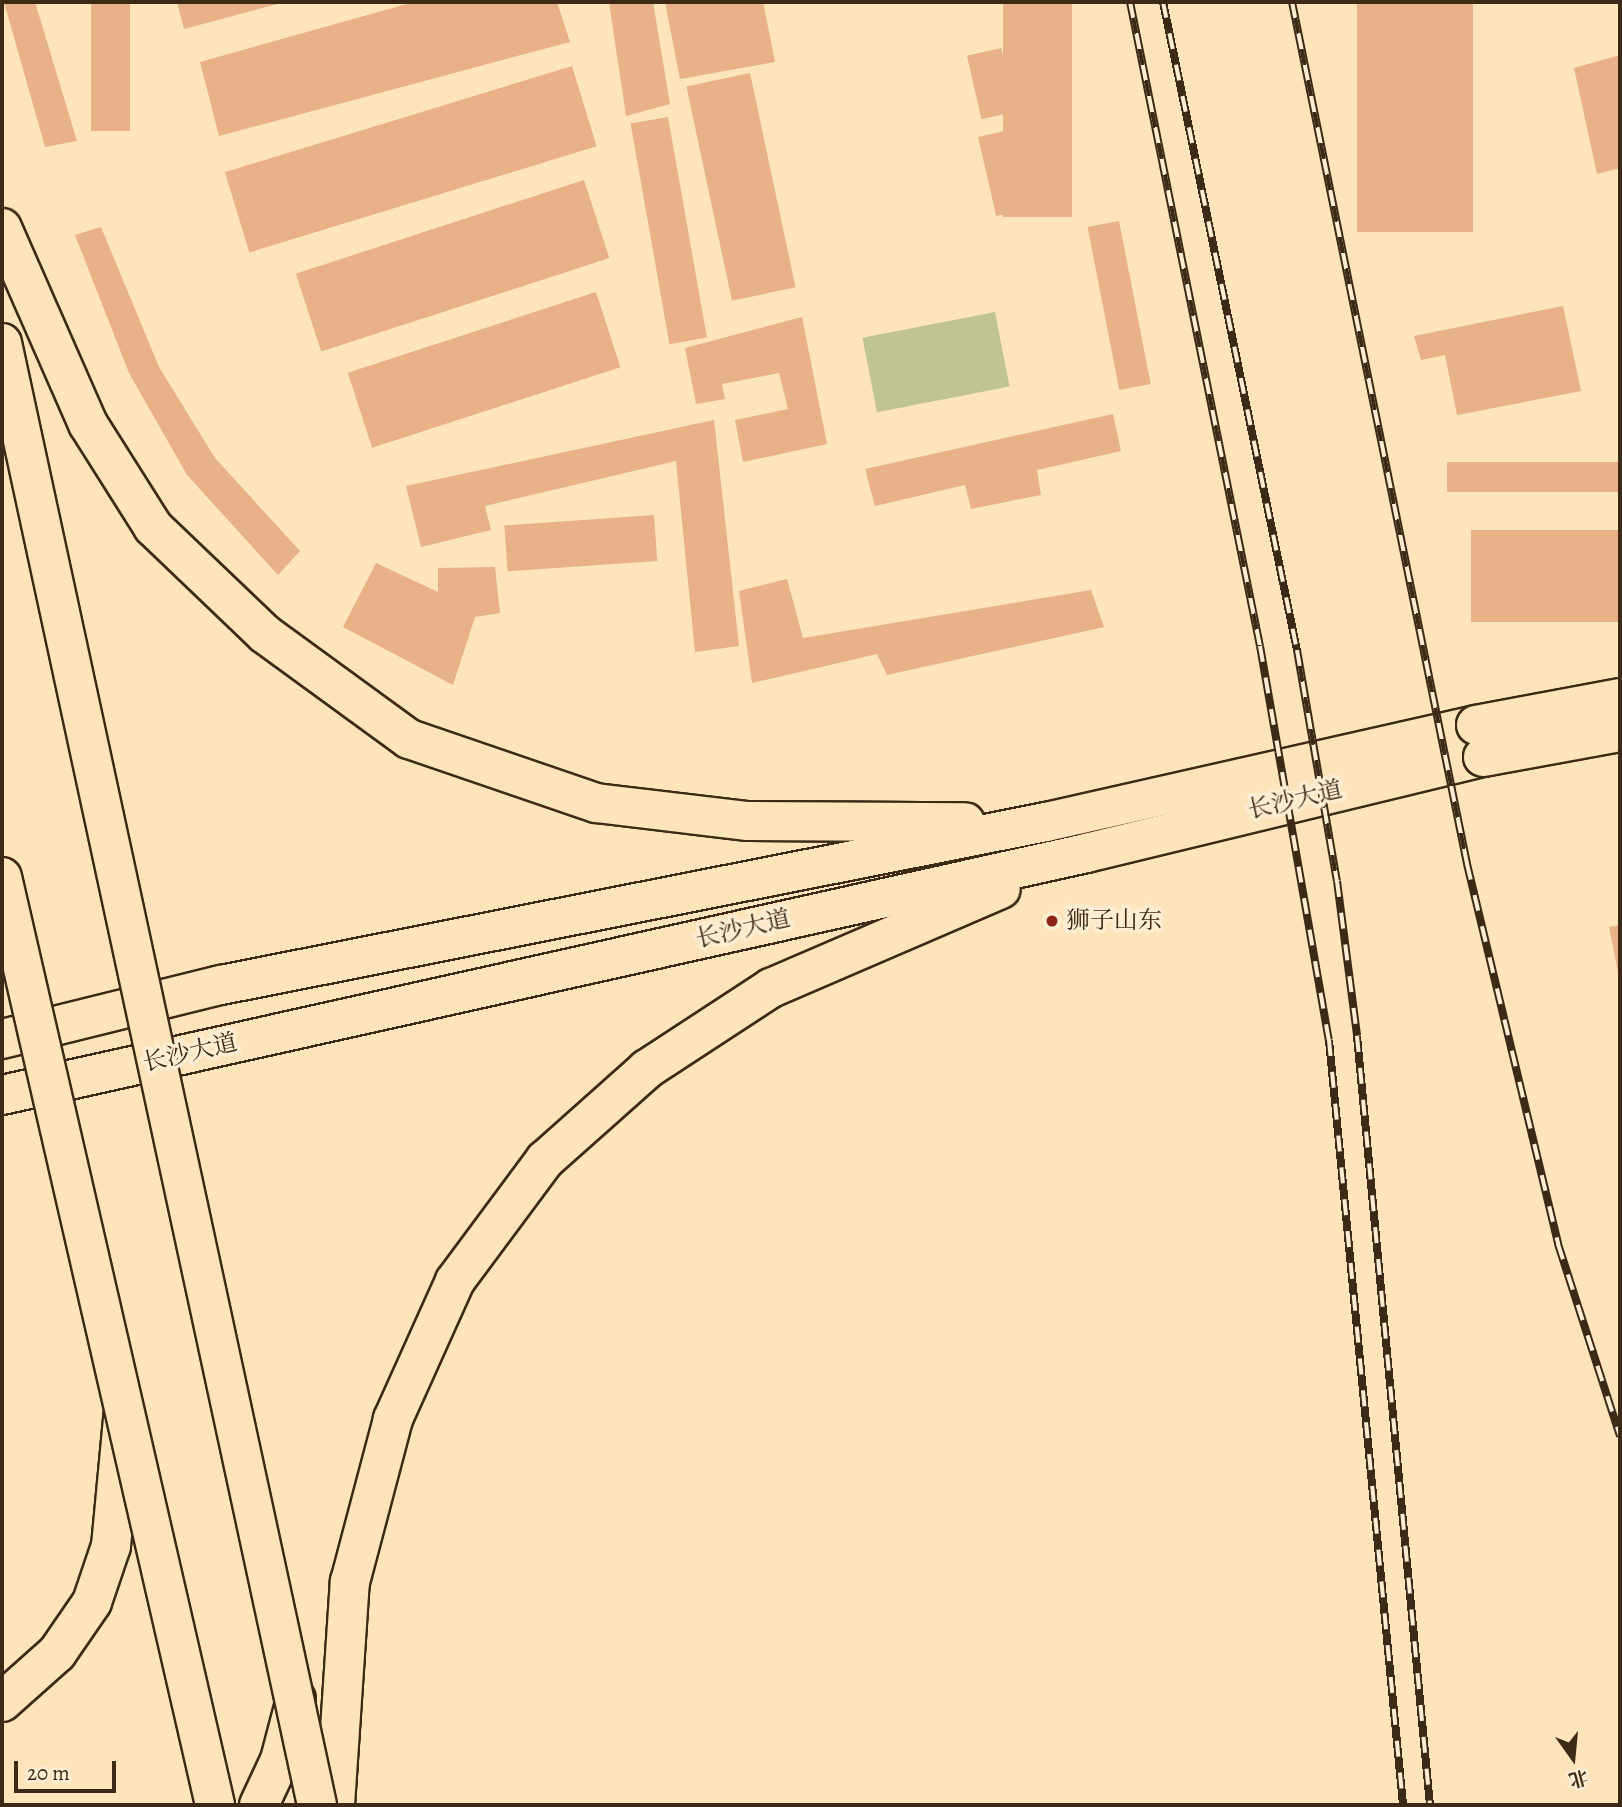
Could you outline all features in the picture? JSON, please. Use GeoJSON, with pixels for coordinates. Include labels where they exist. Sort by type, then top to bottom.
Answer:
{"type":"FeatureCollection","features":[{"type":"Feature","properties":{"kind":"main road"},"geometry":{"type":"LineString","coordinates":[[2,228],[88,424],[153,527],[265,634],[408,739],[596,803],[748,821],[1046,822]]}},
{"type":"Feature","properties":{"kind":"main road"},"geometry":{"type":"LineString","coordinates":[[2,343],[11,415],[296,1699],[317,1805]]}},
{"type":"Feature","properties":{"kind":"main road"},"geometry":{"type":"LineString","coordinates":[[2,1039],[222,985],[1046,822],[1480,741],[1620,698]]}},
{"type":"Feature","properties":{"kind":"main road"},"geometry":{"type":"LineString","coordinates":[[1480,741],[1620,732]]}},
{"type":"Feature","properties":{"kind":"main road","name":"长沙大道"},"geometry":{"type":"LineString","coordinates":[[2,1095],[1086,853],[1480,741]]}},
{"type":"Feature","properties":{"kind":"main road"},"geometry":{"type":"LineString","coordinates":[[335,1805],[350,1582],[393,1419],[455,1281],[545,1160],[647,1069],[771,988],[1086,853]]}},
{"type":"Feature","properties":{"kind":"main road"},"geometry":{"type":"LineString","coordinates":[[2,877],[215,1805]]}},
{"type":"Feature","properties":{"kind":"main road"},"geometry":{"type":"LineString","coordinates":[[2,1702],[57,1653],[92,1602],[111,1546],[124,1405]]}},
{"type":"Feature","properties":{"kind":"main road"},"geometry":{"type":"LineString","coordinates":[[259,1805],[280,1760],[296,1699]]}},
{"type":"Feature","properties":{"kind":"green space"},"geometry":{"type":"Polygon","coordinates":[[[995,312],[1010,387],[877,412],[862,338],[995,312]]]}},
{"type":"Feature","properties":{"kind":"building"},"geometry":{"type":"Polygon","coordinates":[[[4,2],[35,2],[77,141],[45,147],[4,2]]]}},
{"type":"Feature","properties":{"kind":"building"},"geometry":{"type":"Polygon","coordinates":[[[91,2],[130,2],[130,131],[91,131],[91,2]]]}},
{"type":"Feature","properties":{"kind":"building"},"geometry":{"type":"Polygon","coordinates":[[[177,2],[281,2],[281,3],[184,29],[177,2]]]}},
{"type":"Feature","properties":{"kind":"building"},"geometry":{"type":"Polygon","coordinates":[[[414,2],[557,2],[570,42],[219,136],[200,62],[414,2]]]}},
{"type":"Feature","properties":{"kind":"building"},"geometry":{"type":"Polygon","coordinates":[[[609,2],[653,2],[670,104],[626,116],[609,2]]]}},
{"type":"Feature","properties":{"kind":"building"},"geometry":{"type":"Polygon","coordinates":[[[665,2],[763,2],[775,62],[680,79],[665,2]]]}},
{"type":"Feature","properties":{"kind":"building"},"geometry":{"type":"Polygon","coordinates":[[[1003,2],[1072,2],[1072,217],[1003,217],[1003,2]]]}},
{"type":"Feature","properties":{"kind":"building"},"geometry":{"type":"Polygon","coordinates":[[[1357,2],[1473,2],[1473,232],[1357,232],[1357,2]]]}},
{"type":"Feature","properties":{"kind":"building"},"geometry":{"type":"Polygon","coordinates":[[[1001,48],[1016,111],[982,119],[967,56],[1001,48]]]}},
{"type":"Feature","properties":{"kind":"building"},"geometry":{"type":"Polygon","coordinates":[[[1620,55],[1620,168],[1597,174],[1574,68],[1620,55]]]}},
{"type":"Feature","properties":{"kind":"building"},"geometry":{"type":"Polygon","coordinates":[[[572,66],[597,146],[249,252],[225,172],[572,66]]]}},
{"type":"Feature","properties":{"kind":"building"},"geometry":{"type":"Polygon","coordinates":[[[750,73],[796,287],[732,301],[686,87],[750,73]]]}},
{"type":"Feature","properties":{"kind":"building"},"geometry":{"type":"Polygon","coordinates":[[[668,117],[707,338],[669,344],[631,124],[668,117]]]}},
{"type":"Feature","properties":{"kind":"building"},"geometry":{"type":"Polygon","coordinates":[[[1017,128],[1035,207],[996,216],[978,137],[1017,128]]]}},
{"type":"Feature","properties":{"kind":"building"},"geometry":{"type":"Polygon","coordinates":[[[584,180],[609,258],[321,352],[296,274],[584,180]]]}},
{"type":"Feature","properties":{"kind":"building"},"geometry":{"type":"Polygon","coordinates":[[[1119,221],[1151,384],[1119,390],[1088,227],[1119,221]]]}},
{"type":"Feature","properties":{"kind":"building"},"geometry":{"type":"Polygon","coordinates":[[[101,227],[159,367],[215,458],[300,551],[278,575],[187,475],[129,373],[75,235],[101,227]]]}},
{"type":"Feature","properties":{"kind":"building"},"geometry":{"type":"Polygon","coordinates":[[[596,292],[620,367],[372,448],[348,373],[596,292]]]}},
{"type":"Feature","properties":{"kind":"building"},"geometry":{"type":"Polygon","coordinates":[[[1563,306],[1581,391],[1457,415],[1445,355],[1421,360],[1414,336],[1563,306]]]}},
{"type":"Feature","properties":{"kind":"building"},"geometry":{"type":"Polygon","coordinates":[[[802,317],[827,444],[743,462],[735,420],[788,409],[779,373],[722,384],[725,399],[696,404],[685,348],[802,317]]]}},
{"type":"Feature","properties":{"kind":"building"},"geometry":{"type":"Polygon","coordinates":[[[1113,414],[1121,451],[1037,470],[1041,495],[971,509],[965,485],[875,506],[865,469],[1113,414]]]}},
{"type":"Feature","properties":{"kind":"building"},"geometry":{"type":"Polygon","coordinates":[[[714,420],[739,646],[695,652],[676,461],[485,506],[491,530],[421,547],[406,486],[714,420]]]}},
{"type":"Feature","properties":{"kind":"building"},"geometry":{"type":"Polygon","coordinates":[[[1447,462],[1620,462],[1620,492],[1447,492],[1447,462]]]}},
{"type":"Feature","properties":{"kind":"building"},"geometry":{"type":"Polygon","coordinates":[[[654,515],[657,561],[508,571],[504,525],[654,515]]]}},
{"type":"Feature","properties":{"kind":"building"},"geometry":{"type":"Polygon","coordinates":[[[1471,530],[1620,530],[1620,622],[1471,622],[1471,530]]]}},
{"type":"Feature","properties":{"kind":"building"},"geometry":{"type":"Polygon","coordinates":[[[376,563],[438,592],[438,568],[495,567],[500,613],[475,617],[453,685],[343,627],[376,563]]]}},
{"type":"Feature","properties":{"kind":"building"},"geometry":{"type":"Polygon","coordinates":[[[787,579],[803,638],[1091,590],[1104,627],[887,675],[877,654],[752,683],[739,591],[787,579]]]}},
{"type":"Feature","properties":{"kind":"building"},"geometry":{"type":"Polygon","coordinates":[[[1620,925],[1620,977],[1619,977],[1609,927],[1620,925]]]}},
{"type":"Feature","properties":{"kind":"railway"},"geometry":{"type":"LineString","coordinates":[[1130,2],[1260,646],[1329,1040],[1403,1805]]}},
{"type":"Feature","properties":{"kind":"railway"},"geometry":{"type":"LineString","coordinates":[[1163,2],[1297,650],[1337,881],[1357,1036],[1430,1805]]}},
{"type":"Feature","properties":{"kind":"railway"},"geometry":{"type":"LineString","coordinates":[[1292,2],[1467,864],[1558,1244],[1620,1436]]}},
{"type":"Feature","properties":{"kind":"place","name":"狮子山东"},"geometry":{"type":"Point","coordinates":[1052,921]}}]}
